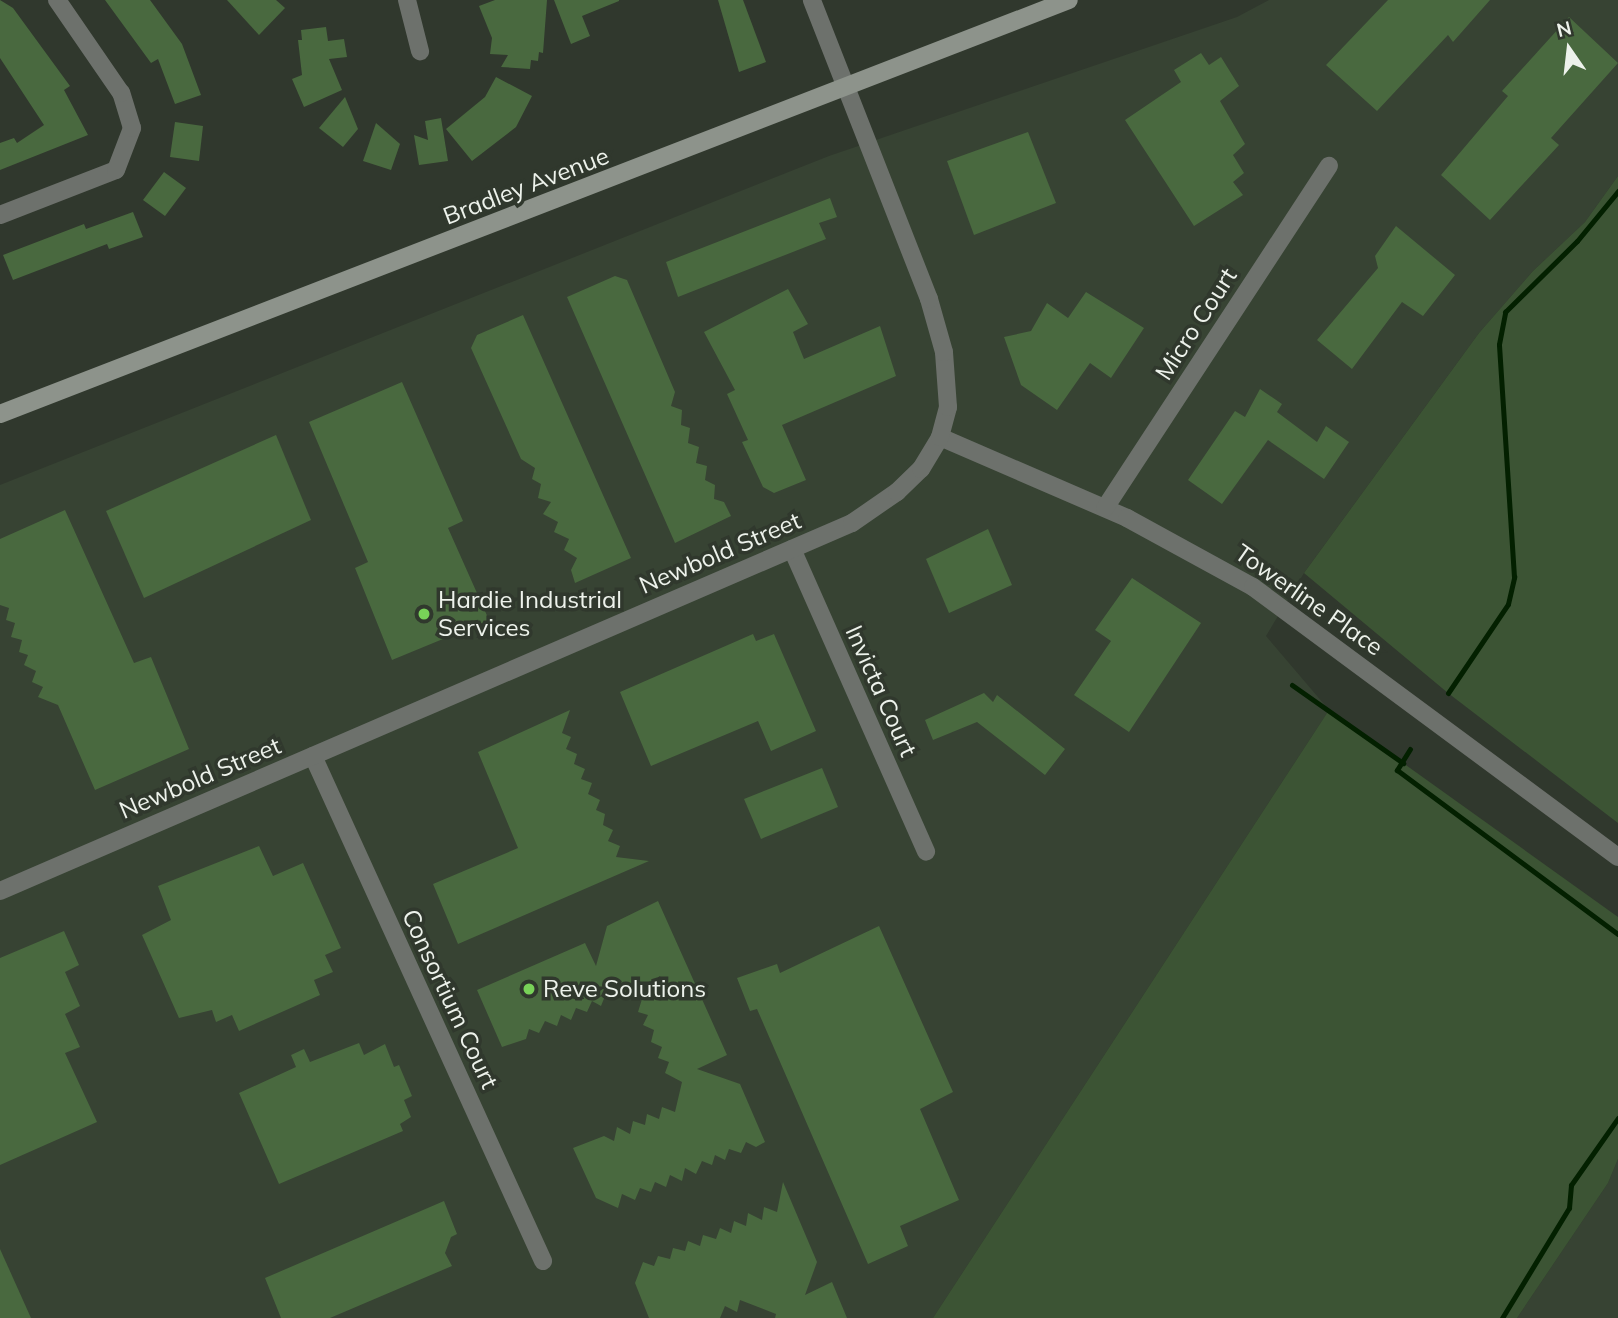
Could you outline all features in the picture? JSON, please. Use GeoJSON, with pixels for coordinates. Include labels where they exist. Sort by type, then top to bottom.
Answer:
{"type":"FeatureCollection","features":[{"type":"Feature","properties":{"kind":"main road","name":"Bradley Avenue"},"geometry":{"type":"LineString","coordinates":[[0,414],[1069,0]]}},
{"type":"Feature","properties":{"kind":"street"},"geometry":{"type":"LineString","coordinates":[[0,215],[116,170],[132,128],[121,93],[57,0]]}},
{"type":"Feature","properties":{"kind":"street"},"geometry":{"type":"LineString","coordinates":[[407,0],[420,51]]}},
{"type":"Feature","properties":{"kind":"street","name":"Newbold Street"},"geometry":{"type":"LineString","coordinates":[[0,891],[852,523],[897,492],[921,469],[940,437],[948,407],[944,352],[929,299],[812,0]]}},
{"type":"Feature","properties":{"kind":"street","name":"Micro Court"},"geometry":{"type":"LineString","coordinates":[[1105,508],[1329,166]]}},
{"type":"Feature","properties":{"kind":"street","name":"Towerline Place"},"geometry":{"type":"LineString","coordinates":[[940,437],[1180,543],[1253,587],[1618,857]]}},
{"type":"Feature","properties":{"kind":"street","name":"Invicta Court"},"geometry":{"type":"LineString","coordinates":[[792,549],[926,852]]}},
{"type":"Feature","properties":{"kind":"street","name":"Consortium Court"},"geometry":{"type":"LineString","coordinates":[[313,756],[543,1261]]}},
{"type":"Feature","properties":{"kind":"shaded area"},"geometry":{"type":"Polygon","coordinates":[[[1269,0],[1618,0],[1618,176],[1585,222],[1533,271],[1479,333],[1304,573],[1266,636],[1329,710],[933,1318],[0,1318],[0,485],[829,156],[1237,17],[1269,0]]]}},
{"type":"Feature","properties":{"kind":"shaded area"},"geometry":{"type":"Polygon","coordinates":[[[1618,1159],[1618,1318],[1517,1318],[1608,1183],[1618,1159]]]}},
{"type":"Feature","properties":{"kind":"green space"},"geometry":{"type":"Polygon","coordinates":[[[1618,176],[1618,823],[1448,693],[1304,573],[1479,333],[1533,271],[1585,222],[1618,176]]]}},
{"type":"Feature","properties":{"kind":"green space"},"geometry":{"type":"Polygon","coordinates":[[[1329,710],[1618,917],[1618,1159],[1608,1183],[1517,1318],[933,1318],[1329,710]]]}},
{"type":"Feature","properties":{"kind":"building"},"geometry":{"type":"Polygon","coordinates":[[[0,0],[13,8],[70,86],[64,90],[88,135],[0,170],[0,143],[14,138],[17,143],[44,125],[0,58],[0,0]]]}},
{"type":"Feature","properties":{"kind":"building"},"geometry":{"type":"Polygon","coordinates":[[[105,0],[150,0],[182,44],[201,95],[175,104],[158,59],[151,63],[105,0]]]}},
{"type":"Feature","properties":{"kind":"building"},"geometry":{"type":"Polygon","coordinates":[[[227,0],[276,0],[285,8],[259,35],[227,0]]]}},
{"type":"Feature","properties":{"kind":"building"},"geometry":{"type":"Polygon","coordinates":[[[495,0],[547,0],[543,53],[539,52],[538,61],[531,60],[530,69],[501,67],[508,55],[490,54],[492,38],[479,6],[495,0]]]}},
{"type":"Feature","properties":{"kind":"building"},"geometry":{"type":"Polygon","coordinates":[[[554,0],[619,1],[582,16],[590,36],[571,44],[554,0]]]}},
{"type":"Feature","properties":{"kind":"building"},"geometry":{"type":"Polygon","coordinates":[[[718,0],[743,0],[766,62],[739,72],[718,0]]]}},
{"type":"Feature","properties":{"kind":"building"},"geometry":{"type":"Polygon","coordinates":[[[1388,0],[1490,0],[1453,42],[1448,35],[1377,111],[1326,65],[1388,0]]]}},
{"type":"Feature","properties":{"kind":"building"},"geometry":{"type":"Polygon","coordinates":[[[1569,17],[1618,63],[1551,138],[1559,145],[1490,220],[1441,175],[1508,96],[1502,91],[1569,17]]]}},
{"type":"Feature","properties":{"kind":"building"},"geometry":{"type":"Polygon","coordinates":[[[326,27],[328,41],[344,39],[347,57],[329,59],[342,90],[304,107],[292,79],[302,75],[298,40],[302,40],[301,30],[326,27]]]}},
{"type":"Feature","properties":{"kind":"building"},"geometry":{"type":"Polygon","coordinates":[[[1201,53],[1209,65],[1221,57],[1239,86],[1220,101],[1245,144],[1233,155],[1244,173],[1233,182],[1243,195],[1194,226],[1125,120],[1181,82],[1174,70],[1201,53]]]}},
{"type":"Feature","properties":{"kind":"building"},"geometry":{"type":"Polygon","coordinates":[[[496,77],[532,96],[516,127],[472,161],[446,129],[485,97],[496,77]]]}},
{"type":"Feature","properties":{"kind":"building"},"geometry":{"type":"Polygon","coordinates":[[[345,97],[358,129],[343,147],[319,128],[345,97]]]}},
{"type":"Feature","properties":{"kind":"building"},"geometry":{"type":"Polygon","coordinates":[[[441,118],[448,161],[419,165],[414,135],[428,140],[425,121],[441,118]]]}},
{"type":"Feature","properties":{"kind":"building"},"geometry":{"type":"Polygon","coordinates":[[[175,122],[203,126],[199,161],[170,157],[175,122]]]}},
{"type":"Feature","properties":{"kind":"building"},"geometry":{"type":"Polygon","coordinates":[[[376,123],[400,144],[391,170],[363,161],[376,123]]]}},
{"type":"Feature","properties":{"kind":"building"},"geometry":{"type":"Polygon","coordinates":[[[1028,132],[1056,203],[974,235],[947,161],[1028,132]]]}},
{"type":"Feature","properties":{"kind":"building"},"geometry":{"type":"Polygon","coordinates":[[[164,172],[186,188],[165,216],[143,200],[164,172]]]}},
{"type":"Feature","properties":{"kind":"building"},"geometry":{"type":"Polygon","coordinates":[[[830,198],[837,217],[819,223],[826,239],[678,297],[666,262],[830,198]]]}},
{"type":"Feature","properties":{"kind":"building"},"geometry":{"type":"Polygon","coordinates":[[[133,212],[143,237],[109,249],[107,244],[13,280],[3,255],[84,224],[86,229],[133,212]]]}},
{"type":"Feature","properties":{"kind":"building"},"geometry":{"type":"Polygon","coordinates":[[[1396,226],[1455,275],[1423,316],[1402,302],[1352,369],[1317,340],[1378,268],[1375,256],[1396,226]]]}},
{"type":"Feature","properties":{"kind":"building"},"geometry":{"type":"Polygon","coordinates":[[[615,276],[627,280],[675,392],[671,406],[682,410],[681,425],[690,428],[688,443],[699,447],[696,463],[707,466],[705,480],[715,485],[714,499],[724,502],[731,516],[675,543],[567,297],[615,276]]]}},
{"type":"Feature","properties":{"kind":"building"},"geometry":{"type":"Polygon","coordinates":[[[788,289],[808,324],[793,332],[804,359],[880,326],[896,376],[782,425],[806,480],[774,493],[763,487],[742,442],[748,440],[727,394],[735,390],[704,332],[788,289]]]}},
{"type":"Feature","properties":{"kind":"building"},"geometry":{"type":"Polygon","coordinates":[[[1086,292],[1144,328],[1111,378],[1090,363],[1057,410],[1021,385],[1004,337],[1031,331],[1047,303],[1068,318],[1086,292]]]}},
{"type":"Feature","properties":{"kind":"building"},"geometry":{"type":"Polygon","coordinates":[[[523,315],[631,558],[575,583],[571,570],[577,558],[564,550],[569,539],[554,532],[558,522],[543,514],[551,502],[538,498],[541,484],[532,479],[535,468],[521,459],[471,348],[477,335],[523,315]]]}},
{"type":"Feature","properties":{"kind":"building"},"geometry":{"type":"Polygon","coordinates":[[[402,382],[463,521],[448,528],[489,620],[392,660],[355,568],[368,562],[309,422],[402,382]]]}},
{"type":"Feature","properties":{"kind":"building"},"geometry":{"type":"Polygon","coordinates":[[[1260,389],[1282,404],[1277,412],[1317,442],[1326,426],[1349,442],[1324,479],[1268,440],[1222,504],[1188,480],[1235,411],[1245,417],[1260,389]]]}},
{"type":"Feature","properties":{"kind":"building"},"geometry":{"type":"Polygon","coordinates":[[[276,435],[311,520],[144,598],[106,511],[276,435]]]}},
{"type":"Feature","properties":{"kind":"building"},"geometry":{"type":"Polygon","coordinates":[[[65,510],[134,663],[151,657],[189,749],[95,790],[58,705],[38,697],[43,687],[32,682],[36,671],[24,665],[28,655],[19,652],[22,640],[11,637],[15,623],[6,620],[9,608],[0,605],[0,539],[65,510]]]}},
{"type":"Feature","properties":{"kind":"building"},"geometry":{"type":"Polygon","coordinates":[[[988,529],[1012,585],[949,613],[926,559],[988,529]]]}},
{"type":"Feature","properties":{"kind":"building"},"geometry":{"type":"Polygon","coordinates":[[[1132,578],[1201,623],[1129,732],[1074,695],[1111,641],[1095,630],[1132,578]]]}},
{"type":"Feature","properties":{"kind":"building"},"geometry":{"type":"Polygon","coordinates":[[[753,634],[756,641],[774,634],[816,731],[771,751],[758,721],[651,766],[620,692],[753,634]]]}},
{"type":"Feature","properties":{"kind":"building"},"geometry":{"type":"Polygon","coordinates":[[[984,693],[993,702],[997,695],[1065,749],[1045,775],[977,722],[933,740],[925,720],[984,693]]]}},
{"type":"Feature","properties":{"kind":"building"},"geometry":{"type":"Polygon","coordinates":[[[570,710],[562,733],[571,737],[566,749],[577,754],[574,764],[585,769],[581,779],[592,783],[588,794],[600,800],[596,810],[605,814],[603,825],[613,830],[608,841],[620,846],[616,857],[649,861],[458,944],[433,884],[518,848],[478,752],[570,710]]]}},
{"type":"Feature","properties":{"kind":"building"},"geometry":{"type":"Polygon","coordinates":[[[822,768],[838,807],[761,839],[744,799],[822,768]]]}},
{"type":"Feature","properties":{"kind":"building"},"geometry":{"type":"Polygon","coordinates":[[[259,846],[273,876],[303,863],[341,948],[325,955],[333,972],[314,980],[320,995],[239,1031],[232,1015],[216,1022],[212,1010],[179,1018],[142,935],[171,920],[158,886],[259,846]]]}},
{"type":"Feature","properties":{"kind":"building"},"geometry":{"type":"Polygon","coordinates":[[[658,901],[727,1055],[697,1069],[740,1084],[765,1142],[756,1147],[746,1142],[741,1153],[729,1149],[725,1160],[715,1155],[712,1165],[702,1161],[696,1174],[685,1168],[682,1181],[670,1175],[666,1187],[655,1182],[651,1192],[640,1188],[635,1200],[622,1194],[618,1208],[596,1198],[573,1148],[604,1136],[614,1141],[617,1127],[630,1134],[633,1121],[645,1125],[647,1114],[659,1119],[662,1107],[675,1112],[682,1082],[665,1073],[669,1062],[658,1058],[662,1047],[651,1042],[654,1030],[643,1025],[648,1015],[638,1012],[642,999],[607,991],[601,1006],[592,1001],[587,1012],[576,1008],[571,1020],[561,1015],[557,1026],[545,1021],[539,1033],[529,1029],[526,1039],[502,1047],[477,990],[585,943],[596,966],[607,926],[658,901]]]}},
{"type":"Feature","properties":{"kind":"building"},"geometry":{"type":"Polygon","coordinates":[[[879,926],[953,1092],[920,1109],[959,1200],[900,1226],[908,1246],[868,1264],[757,1009],[750,1011],[737,978],[777,964],[780,973],[879,926]]]}},
{"type":"Feature","properties":{"kind":"building"},"geometry":{"type":"Polygon","coordinates":[[[64,931],[79,965],[65,972],[80,1006],[65,1014],[80,1047],[65,1053],[97,1122],[0,1165],[0,958],[64,931]]]}},
{"type":"Feature","properties":{"kind":"building"},"geometry":{"type":"Polygon","coordinates":[[[359,1043],[364,1055],[385,1044],[394,1067],[399,1065],[412,1096],[404,1100],[411,1117],[400,1124],[403,1131],[279,1184],[239,1093],[296,1067],[291,1055],[304,1049],[310,1062],[359,1043]]]}},
{"type":"Feature","properties":{"kind":"building"},"geometry":{"type":"Polygon","coordinates":[[[783,1182],[817,1262],[805,1295],[832,1282],[847,1318],[775,1318],[776,1314],[740,1300],[737,1312],[725,1306],[720,1318],[649,1318],[635,1283],[643,1262],[654,1266],[658,1256],[670,1259],[673,1248],[685,1251],[688,1241],[700,1246],[703,1235],[716,1239],[720,1228],[731,1233],[734,1221],[746,1226],[748,1213],[762,1220],[764,1207],[777,1212],[783,1182]]]}},
{"type":"Feature","properties":{"kind":"building"},"geometry":{"type":"Polygon","coordinates":[[[444,1201],[457,1234],[451,1237],[445,1253],[452,1266],[330,1318],[281,1318],[265,1278],[444,1201]]]}},
{"type":"Feature","properties":{"kind":"building"},"geometry":{"type":"Polygon","coordinates":[[[0,1249],[31,1318],[0,1318],[0,1249]]]}},
{"type":"Feature","properties":{"kind":"waterway"},"geometry":{"type":"LineString","coordinates":[[1448,693],[1508,604],[1514,577],[1499,344],[1505,312],[1577,241],[1618,191]]}},
{"type":"Feature","properties":{"kind":"waterway"},"geometry":{"type":"LineString","coordinates":[[1292,685],[1403,763]]}},
{"type":"Feature","properties":{"kind":"waterway"},"geometry":{"type":"LineString","coordinates":[[1410,749],[1397,770],[1618,934]]}},
{"type":"Feature","properties":{"kind":"waterway"},"geometry":{"type":"LineString","coordinates":[[1502,1318],[1569,1208],[1571,1185],[1618,1118]]}},
{"type":"Feature","properties":{"kind":"place","name":"Hardie Industrial Services"},"geometry":{"type":"Point","coordinates":[424,614]}},
{"type":"Feature","properties":{"kind":"place","name":"Reve Solutions"},"geometry":{"type":"Point","coordinates":[529,989]}}]}
